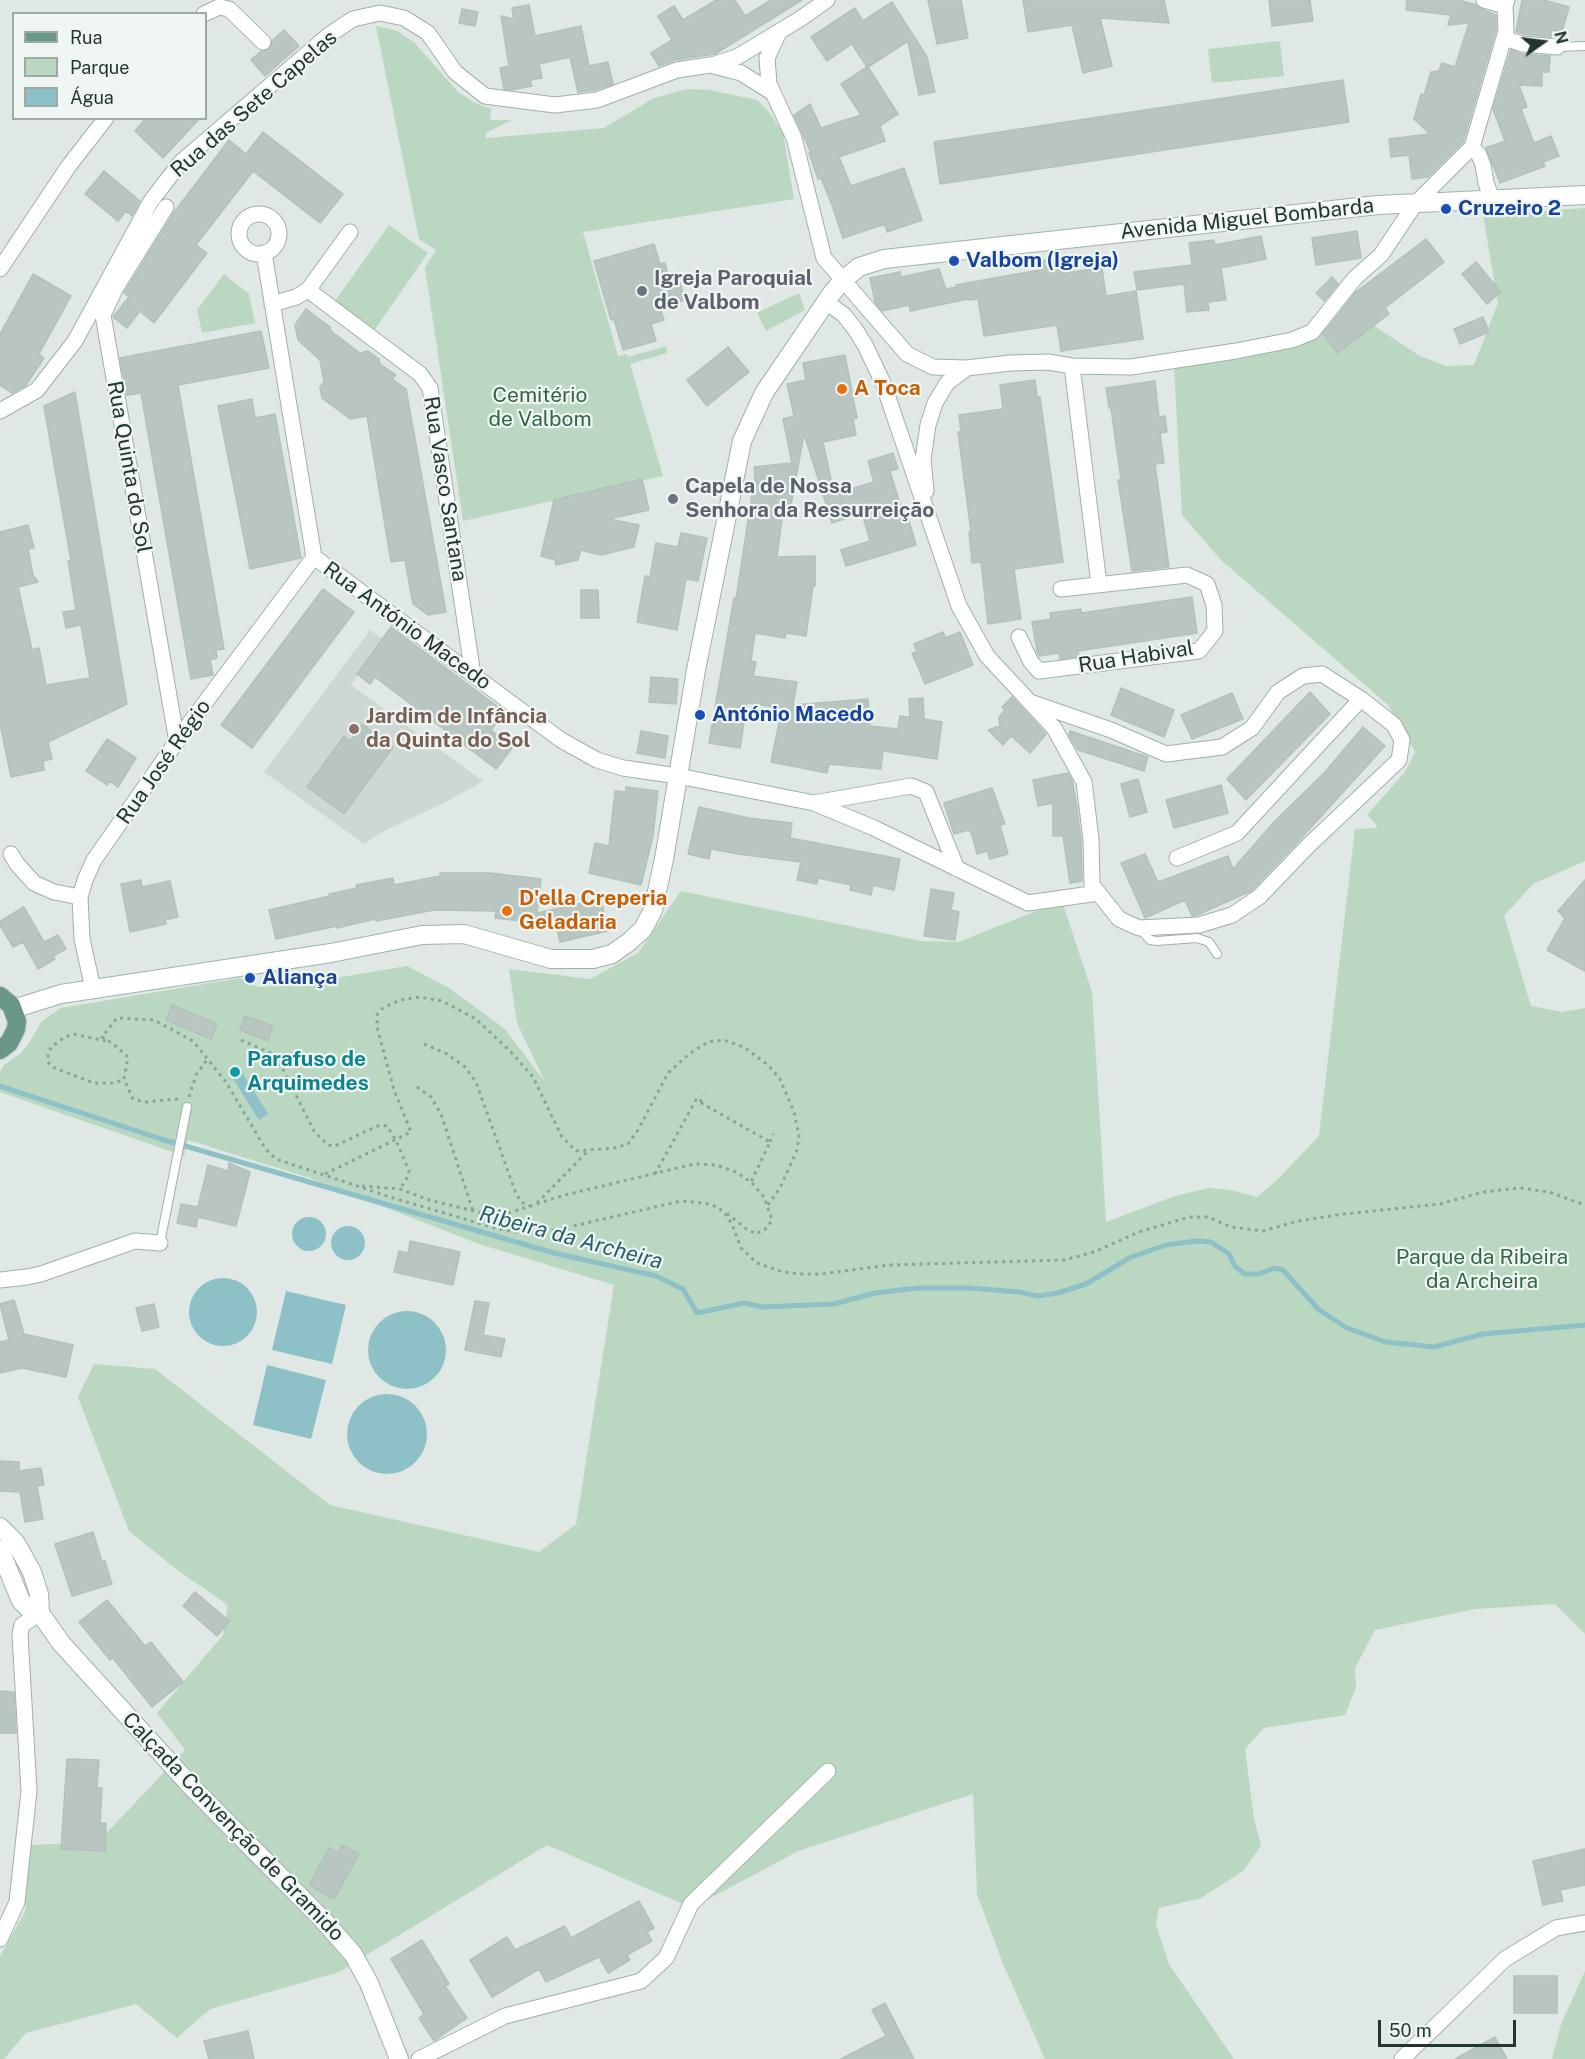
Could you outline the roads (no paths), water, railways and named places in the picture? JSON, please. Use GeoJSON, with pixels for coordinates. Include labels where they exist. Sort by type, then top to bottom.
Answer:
{"type":"FeatureCollection","features":[{"type":"Feature","properties":{"kind":"main road"},"geometry":{"type":"LineString","coordinates":[[0,1050],[9,1043],[16,1029],[17,1021],[7,1002]]}},
{"type":"Feature","properties":{"kind":"street"},"geometry":{"type":"LineString","coordinates":[[710,65],[737,57],[800,19],[826,0]]}},
{"type":"Feature","properties":{"kind":"street"},"geometry":{"type":"LineString","coordinates":[[779,32],[767,58],[769,84],[794,138],[824,258],[907,354],[933,367],[968,368],[1048,362],[1072,366],[1131,367],[1236,351],[1292,340],[1312,332],[1356,278],[1381,255],[1415,204],[1472,147],[1504,38],[1507,20],[1506,3],[1484,0]]}},
{"type":"Feature","properties":{"kind":"street"},"geometry":{"type":"LineString","coordinates":[[207,13],[219,7],[229,9],[263,42]]}},
{"type":"Feature","properties":{"kind":"street","name":"Rua das Sete Capelas"},"geometry":{"type":"LineString","coordinates":[[0,411],[37,390],[75,341],[151,201],[180,163],[330,34],[353,19],[380,13],[404,18],[428,33],[455,72],[485,96],[555,105],[597,100],[677,70],[710,65],[741,73],[773,93]]}},
{"type":"Feature","properties":{"kind":"street"},"geometry":{"type":"LineString","coordinates":[[1504,38],[1522,44],[1557,47]]}},
{"type":"Feature","properties":{"kind":"street"},"geometry":{"type":"LineString","coordinates":[[0,269],[68,167],[104,120]]}},
{"type":"Feature","properties":{"kind":"street"},"geometry":{"type":"LineString","coordinates":[[1472,147],[1479,155],[1483,165],[1492,200]]}},
{"type":"Feature","properties":{"kind":"street","name":"Avenida Miguel Bombarda"},"geometry":{"type":"LineString","coordinates":[[7,1002],[330,952],[422,935],[464,934],[551,958],[593,959],[612,954],[643,929],[653,910],[696,670],[742,441],[764,393],[826,302],[843,280],[859,267],[884,259],[1378,205],[1585,195]]}},
{"type":"Feature","properties":{"kind":"street","name":"Rua Quinta do Sol"},"geometry":{"type":"LineString","coordinates":[[166,207],[115,289],[103,315],[177,742]]}},
{"type":"Feature","properties":{"kind":"street"},"geometry":{"type":"LineString","coordinates":[[272,303],[296,297],[308,290],[350,232]]}},
{"type":"Feature","properties":{"kind":"street","name":"Rua António Macedo"},"geometry":{"type":"LineString","coordinates":[[264,253],[314,557],[561,740],[597,760],[623,768],[678,776],[814,803]]}},
{"type":"Feature","properties":{"kind":"street","name":"Rua Vasco Santana"},"geometry":{"type":"LineString","coordinates":[[308,290],[420,374],[430,388],[473,675]]}},
{"type":"Feature","properties":{"kind":"street"},"geometry":{"type":"LineString","coordinates":[[826,302],[844,315],[865,345],[883,383],[959,606],[987,656],[1054,728],[1084,782],[1091,839],[1092,885],[1119,919],[1139,928],[1199,925],[1232,915],[1259,897],[1309,845],[1399,760],[1402,740],[1394,725],[1361,699],[1322,674],[1303,676],[1278,692],[1251,728],[1222,747],[1166,754],[1112,730],[1033,703]]}},
{"type":"Feature","properties":{"kind":"street"},"geometry":{"type":"LineString","coordinates":[[1072,366],[1099,584]]}},
{"type":"Feature","properties":{"kind":"street"},"geometry":{"type":"LineString","coordinates":[[928,515],[923,459],[928,424],[935,403],[946,383],[968,368]]}},
{"type":"Feature","properties":{"kind":"street","name":"Rua José Régio"},"geometry":{"type":"LineString","coordinates":[[93,988],[82,939],[80,897],[94,860],[177,742],[314,557]]}},
{"type":"Feature","properties":{"kind":"street","name":"Rua Habival"},"geometry":{"type":"LineString","coordinates":[[1018,638],[1031,662],[1039,671],[1199,651],[1215,632],[1214,605],[1207,584],[1188,575],[1061,590]]}},
{"type":"Feature","properties":{"kind":"street"},"geometry":{"type":"LineString","coordinates":[[1177,858],[1237,833],[1361,699]]}},
{"type":"Feature","properties":{"kind":"street"},"geometry":{"type":"LineString","coordinates":[[814,803],[911,786],[926,792],[957,869]]}},
{"type":"Feature","properties":{"kind":"street"},"geometry":{"type":"LineString","coordinates":[[814,803],[874,828],[1028,903],[1098,893]]}},
{"type":"Feature","properties":{"kind":"street"},"geometry":{"type":"LineString","coordinates":[[11,854],[34,883],[54,892],[80,897]]}},
{"type":"Feature","properties":{"kind":"street"},"geometry":{"type":"LineString","coordinates":[[0,1280],[41,1274],[135,1241],[160,1243]]}},
{"type":"Feature","properties":{"kind":"street","name":"Calçada Convenção de Gramido"},"geometry":{"type":"LineString","coordinates":[[0,1527],[15,1542],[32,1572],[39,1594],[40,1612],[60,1643],[190,1785],[323,1920],[353,1954],[369,1983],[399,2059]]}},
{"type":"Feature","properties":{"kind":"street","name":"Calçada Convenção de Gramido"},"geometry":{"type":"LineString","coordinates":[[0,1550],[21,1600],[28,1608],[40,1612]]}},
{"type":"Feature","properties":{"kind":"street"},"geometry":{"type":"LineString","coordinates":[[0,1939],[16,1902],[29,1791],[20,1635],[22,1625],[40,1612]]}},
{"type":"Feature","properties":{"kind":"street"},"geometry":{"type":"LineString","coordinates":[[419,2059],[505,2016],[640,1981],[666,1958],[691,1904],[828,1771]]}},
{"type":"Feature","properties":{"kind":"street"},"geometry":{"type":"LineString","coordinates":[[1402,2059],[1506,1959],[1556,1928],[1585,1923]]}},
{"type":"Feature","properties":{"kind":"lane"},"geometry":{"type":"LineString","coordinates":[[1557,47],[1585,46]]}},
{"type":"Feature","properties":{"kind":"lane"},"geometry":{"type":"LineString","coordinates":[[1139,928],[1150,940],[1197,938],[1209,942],[1217,954]]}},
{"type":"Feature","properties":{"kind":"lane"},"geometry":{"type":"LineString","coordinates":[[160,1243],[187,1107]]}},
{"type":"Feature","properties":{"kind":"water"},"geometry":{"type":"Polygon","coordinates":[[[238,1066],[268,1114],[259,1120],[229,1072],[238,1066]]]}},
{"type":"Feature","properties":{"kind":"water"},"geometry":{"type":"Polygon","coordinates":[[[309,1217],[321,1222],[326,1234],[321,1246],[309,1251],[297,1246],[292,1234],[297,1222],[309,1217]]]}},
{"type":"Feature","properties":{"kind":"water"},"geometry":{"type":"Polygon","coordinates":[[[348,1226],[360,1231],[365,1243],[360,1255],[348,1260],[336,1255],[331,1243],[336,1231],[348,1226]]]}},
{"type":"Feature","properties":{"kind":"water"},"geometry":{"type":"Polygon","coordinates":[[[223,1278],[236,1281],[247,1288],[254,1299],[257,1312],[254,1325],[247,1336],[236,1343],[223,1346],[210,1343],[199,1336],[192,1325],[189,1312],[192,1299],[199,1288],[210,1281],[223,1278]]]}},
{"type":"Feature","properties":{"kind":"water"},"geometry":{"type":"Polygon","coordinates":[[[286,1291],[346,1305],[332,1364],[272,1350],[286,1291]]]}},
{"type":"Feature","properties":{"kind":"water"},"geometry":{"type":"Polygon","coordinates":[[[399,1311],[415,1311],[429,1317],[440,1328],[446,1342],[446,1358],[440,1372],[429,1383],[415,1389],[399,1389],[385,1383],[374,1372],[368,1358],[368,1342],[374,1328],[385,1317],[399,1311]]]}},
{"type":"Feature","properties":{"kind":"water"},"geometry":{"type":"Polygon","coordinates":[[[267,1365],[326,1380],[311,1439],[253,1425],[267,1365]]]}},
{"type":"Feature","properties":{"kind":"water"},"geometry":{"type":"Polygon","coordinates":[[[387,1394],[402,1397],[415,1406],[424,1419],[427,1434],[424,1449],[415,1462],[402,1471],[387,1474],[372,1471],[359,1462],[350,1449],[347,1434],[350,1419],[359,1406],[372,1397],[387,1394]]]}},
{"type":"Feature","properties":{"kind":"waterway","name":"Ribeira da Archeira"},"geometry":{"type":"LineString","coordinates":[[0,1086],[161,1139],[554,1253],[656,1276],[683,1289],[697,1313],[744,1303],[762,1307],[834,1304],[875,1293],[917,1288],[969,1288],[1038,1296],[1058,1293],[1086,1284],[1131,1257],[1166,1245],[1196,1241],[1211,1242],[1229,1254],[1234,1265],[1244,1274],[1259,1274],[1274,1268],[1283,1270],[1319,1310],[1347,1328],[1386,1342],[1434,1347],[1483,1334],[1585,1325]]}},
{"type":"Feature","properties":{"kind":"place","name":"Cruzeiro 2"},"geometry":{"type":"Point","coordinates":[1446,209]}},
{"type":"Feature","properties":{"kind":"place","name":"Valbom (Igreja)"},"geometry":{"type":"Point","coordinates":[954,261]}},
{"type":"Feature","properties":{"kind":"place","name":"Igreja Paroquial de Valbom"},"geometry":{"type":"Point","coordinates":[642,291]}},
{"type":"Feature","properties":{"kind":"place","name":"A Toca"},"geometry":{"type":"Point","coordinates":[842,389]}},
{"type":"Feature","properties":{"kind":"place","name":"Capela de Nossa Senhora da Ressurreição"},"geometry":{"type":"Point","coordinates":[673,499]}},
{"type":"Feature","properties":{"kind":"place","name":"António Macedo"},"geometry":{"type":"Point","coordinates":[700,715]}},
{"type":"Feature","properties":{"kind":"place","name":"Jardim de Infância da Quinta do Sol"},"geometry":{"type":"Point","coordinates":[354,729]}},
{"type":"Feature","properties":{"kind":"place","name":"D'ella Creperia Geladaria"},"geometry":{"type":"Point","coordinates":[507,911]}},
{"type":"Feature","properties":{"kind":"place","name":"Aliança"},"geometry":{"type":"Point","coordinates":[250,978]}},
{"type":"Feature","properties":{"kind":"place","name":"Parafuso de Arquimedes"},"geometry":{"type":"Point","coordinates":[235,1072]}},
{"type":"Feature","properties":{"kind":"park label","name":"Cemitério de Valbom"},"geometry":{"type":"Point","coordinates":[540,408]}},
{"type":"Feature","properties":{"kind":"park label","name":"Parque da Ribeira da Archeira"},"geometry":{"type":"Point","coordinates":[1482,1270]}}]}
